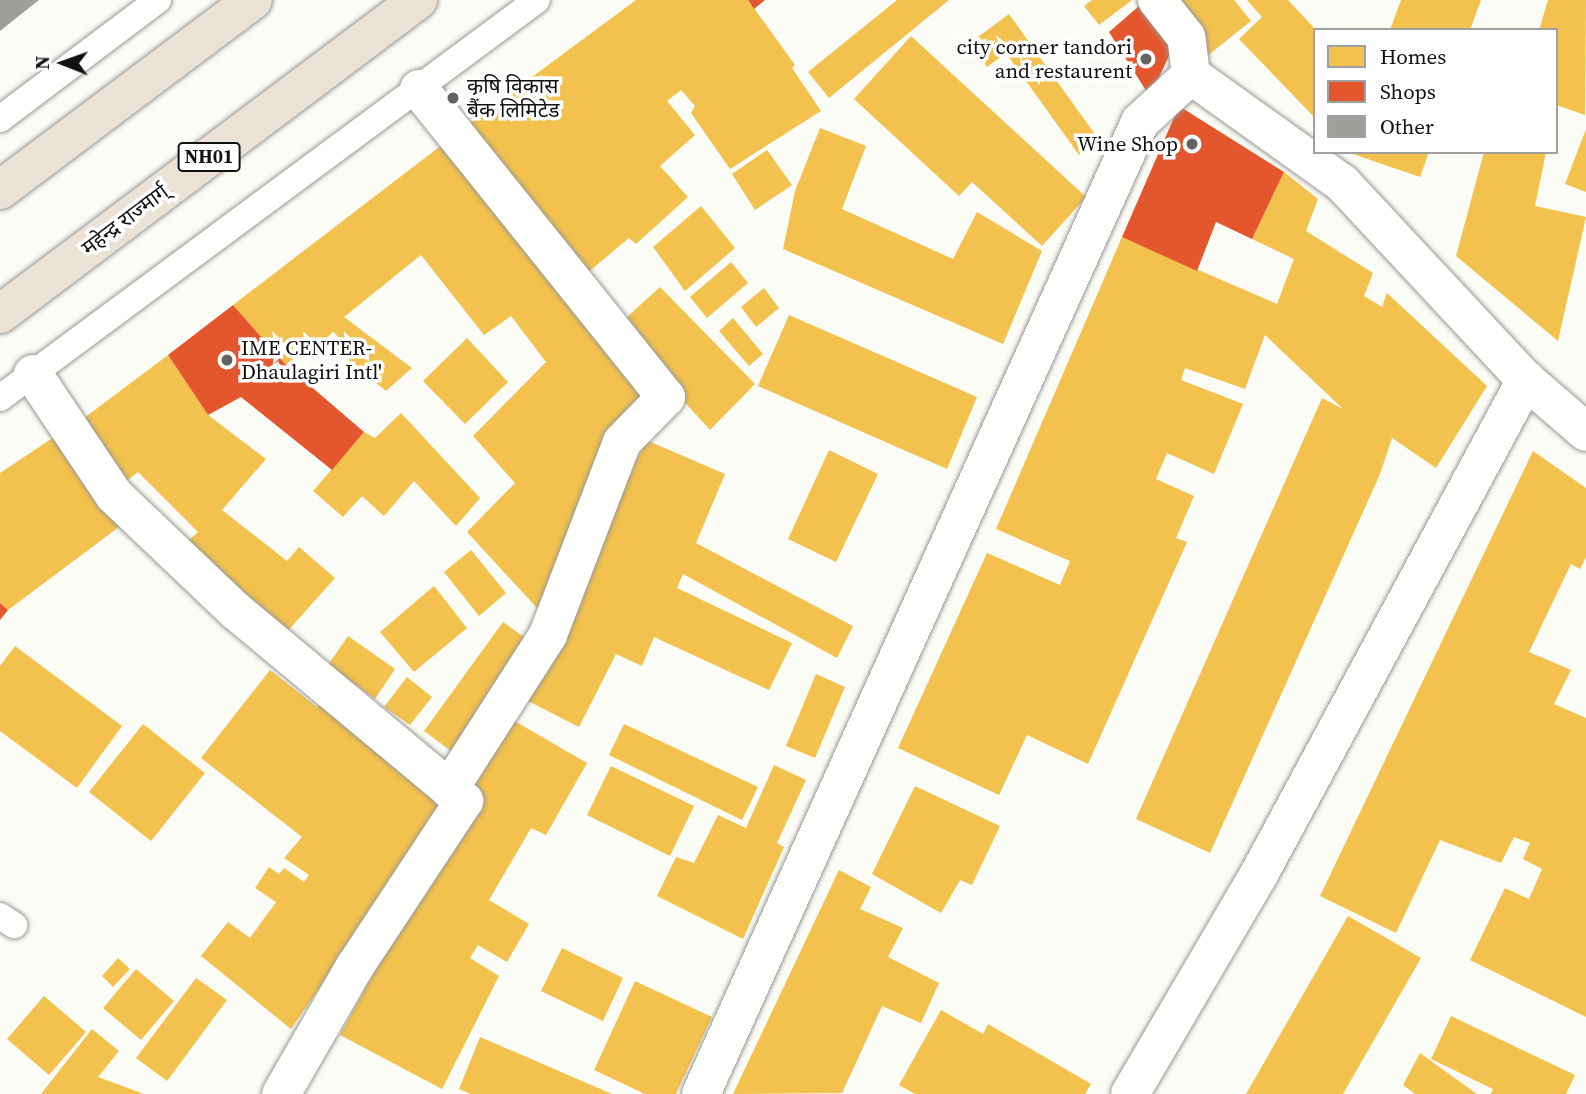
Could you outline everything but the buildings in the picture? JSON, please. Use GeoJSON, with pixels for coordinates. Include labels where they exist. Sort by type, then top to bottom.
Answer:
{"type":"FeatureCollection","features":[{"type":"Feature","properties":{"kind":"highway"},"geometry":{"type":"LineString","coordinates":[[0,190],[253,0]]}},
{"type":"Feature","properties":{"kind":"highway","name":"महेन्द्र राज्मार्ग्"},"geometry":{"type":"LineString","coordinates":[[0,313],[418,0]]}},
{"type":"Feature","properties":{"kind":"street"},"geometry":{"type":"LineString","coordinates":[[1157,0],[1186,37],[1191,75],[1342,183],[1526,380],[1586,432]]}},
{"type":"Feature","properties":{"kind":"street"},"geometry":{"type":"LineString","coordinates":[[701,1094],[1140,122],[1191,75]]}},
{"type":"Feature","properties":{"kind":"street"},"geometry":{"type":"LineString","coordinates":[[419,89],[666,397],[622,442],[548,635],[449,789]]}},
{"type":"Feature","properties":{"kind":"street"},"geometry":{"type":"LineString","coordinates":[[33,374],[114,495],[236,611],[464,801],[355,966],[281,1094]]}},
{"type":"Feature","properties":{"kind":"street"},"geometry":{"type":"LineString","coordinates":[[1130,1094],[1258,876],[1526,380]]}},
{"type":"Feature","properties":{"kind":"lane"},"geometry":{"type":"LineString","coordinates":[[0,119],[158,0]]}},
{"type":"Feature","properties":{"kind":"lane"},"geometry":{"type":"LineString","coordinates":[[0,398],[537,0]]}},
{"type":"Feature","properties":{"kind":"place","name":"city corner tandori and restaurent"},"geometry":{"type":"Point","coordinates":[1146,59]}},
{"type":"Feature","properties":{"kind":"place","name":"कृषि विकास बैंक लिमिटेड"},"geometry":{"type":"Point","coordinates":[453,98]}},
{"type":"Feature","properties":{"kind":"place","name":"Wine Shop"},"geometry":{"type":"Point","coordinates":[1192,144]}},
{"type":"Feature","properties":{"kind":"place","name":"IME CENTER- Dhaulagiri Intl'"},"geometry":{"type":"Point","coordinates":[227,360]}}]}
